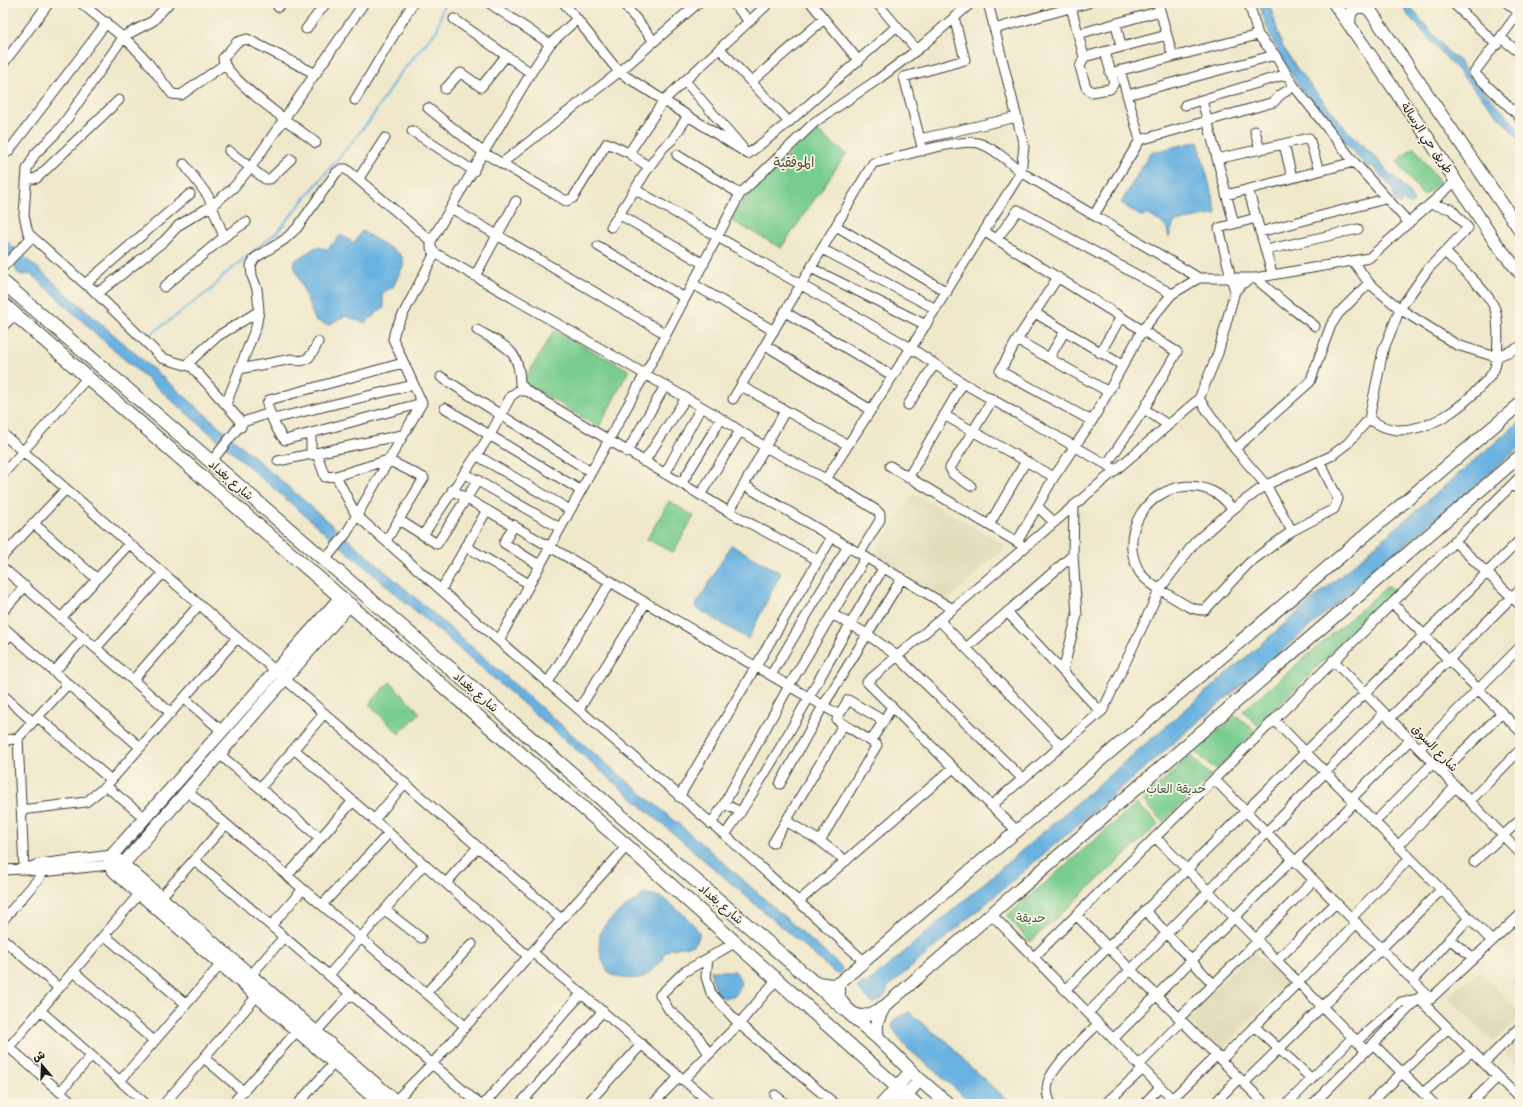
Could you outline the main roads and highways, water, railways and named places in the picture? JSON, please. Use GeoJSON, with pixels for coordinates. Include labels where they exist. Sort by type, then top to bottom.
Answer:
{"type":"FeatureCollection","features":[{"type":"Feature","properties":{"kind":"highway","name":"شارع بغداد"},"geometry":{"type":"LineString","coordinates":[[3,282],[214,459],[324,560],[811,982],[878,1038],[948,1104]]}},
{"type":"Feature","properties":{"kind":"highway","name":"شارع بغداد"},"geometry":{"type":"LineString","coordinates":[[3,304],[627,846],[777,979],[905,1097]]}},
{"type":"Feature","properties":{"kind":"main road"},"geometry":{"type":"LineString","coordinates":[[1335,4],[1346,6],[1352,3]]}},
{"type":"Feature","properties":{"kind":"main road","name":"طريق حي الرسالة"},"geometry":{"type":"LineString","coordinates":[[1335,4],[1456,181],[1495,242],[1520,273]]}},
{"type":"Feature","properties":{"kind":"main road"},"geometry":{"type":"LineString","coordinates":[[1348,24],[1350,13],[1356,7],[1368,7],[1520,230]]}},
{"type":"Feature","properties":{"kind":"main road"},"geometry":{"type":"LineString","coordinates":[[811,982],[832,985],[839,982],[865,962],[951,887],[1018,832],[1520,404]]}},
{"type":"Feature","properties":{"kind":"main road"},"geometry":{"type":"LineString","coordinates":[[839,982],[838,998],[855,1014],[863,1017],[872,1015],[885,1006],[992,915],[1520,456]]}},
{"type":"Feature","properties":{"kind":"main road"},"geometry":{"type":"LineString","coordinates":[[115,864],[187,791],[219,754],[280,675],[345,601]]}},
{"type":"Feature","properties":{"kind":"main road"},"geometry":{"type":"LineString","coordinates":[[115,864],[145,818],[222,731],[280,675]]}},
{"type":"Feature","properties":{"kind":"main road"},"geometry":{"type":"LineString","coordinates":[[115,864],[140,894],[381,1104]]}},
{"type":"Feature","properties":{"kind":"main road"},"geometry":{"type":"LineString","coordinates":[[115,864],[161,897],[395,1103]]}},
{"type":"Feature","properties":{"kind":"main road"},"geometry":{"type":"LineString","coordinates":[[878,1038],[876,1028],[877,1021],[885,1006]]}},
{"type":"Feature","properties":{"kind":"main road"},"geometry":{"type":"LineString","coordinates":[[882,1104],[905,1097],[916,1075]]}},
{"type":"Feature","properties":{"kind":"water"},"geometry":{"type":"Polygon","coordinates":[[[1259,3],[1269,3],[1282,45],[1298,70],[1347,130],[1408,191],[1414,202],[1411,204],[1403,201],[1401,204],[1396,203],[1393,192],[1394,189],[1372,166],[1368,168],[1303,92],[1277,50],[1259,3]]]}},
{"type":"Feature","properties":{"kind":"water"},"geometry":{"type":"Polygon","coordinates":[[[1401,3],[1407,3],[1447,51],[1458,60],[1467,73],[1520,130],[1520,140],[1407,14],[1401,3]]]}},
{"type":"Feature","properties":{"kind":"water"},"geometry":{"type":"Polygon","coordinates":[[[1198,141],[1217,214],[1174,222],[1169,237],[1167,229],[1162,223],[1149,215],[1141,216],[1121,203],[1150,153],[1198,141]]]}},
{"type":"Feature","properties":{"kind":"water"},"geometry":{"type":"Polygon","coordinates":[[[362,231],[401,255],[404,264],[393,287],[382,293],[384,307],[365,323],[345,316],[328,325],[315,320],[293,262],[316,247],[327,249],[341,235],[354,243],[362,231]]]}},
{"type":"Feature","properties":{"kind":"water"},"geometry":{"type":"Polygon","coordinates":[[[3,238],[583,744],[707,848],[842,968],[841,973],[836,974],[109,346],[31,274],[21,275],[17,272],[12,258],[3,249],[3,238]]]}},
{"type":"Feature","properties":{"kind":"water"},"geometry":{"type":"Polygon","coordinates":[[[1520,421],[1520,447],[888,987],[885,996],[881,1000],[872,1003],[857,988],[863,982],[867,984],[1520,421]]]}},
{"type":"Feature","properties":{"kind":"water"},"geometry":{"type":"Polygon","coordinates":[[[731,545],[781,573],[748,639],[695,607],[731,545]]]}},
{"type":"Feature","properties":{"kind":"water"},"geometry":{"type":"Polygon","coordinates":[[[644,894],[660,897],[676,908],[697,929],[699,933],[698,938],[694,945],[670,949],[663,955],[664,959],[643,977],[630,979],[617,977],[610,973],[604,964],[600,952],[600,933],[611,918],[644,894]]]}},
{"type":"Feature","properties":{"kind":"water"},"geometry":{"type":"Polygon","coordinates":[[[710,971],[735,971],[741,983],[736,995],[723,998],[716,991],[710,971]]]}},
{"type":"Feature","properties":{"kind":"water"},"geometry":{"type":"Polygon","coordinates":[[[909,1012],[930,1030],[948,1042],[969,1066],[1012,1104],[973,1104],[905,1046],[892,1027],[895,1019],[909,1012]]]}},
{"type":"Feature","properties":{"kind":"waterway"},"geometry":{"type":"LineString","coordinates":[[151,334],[212,289],[223,276],[277,232],[370,120],[398,76],[437,30],[444,3]]}},
{"type":"Feature","properties":{"kind":"district","name":"الموفقية"},"geometry":{"type":"Point","coordinates":[794,162]}},
{"type":"Feature","properties":{"kind":"park label","name":"حديقة العاب"},"geometry":{"type":"Point","coordinates":[1176,789]}},
{"type":"Feature","properties":{"kind":"park label","name":"حديقة"},"geometry":{"type":"Point","coordinates":[1031,918]}}]}
